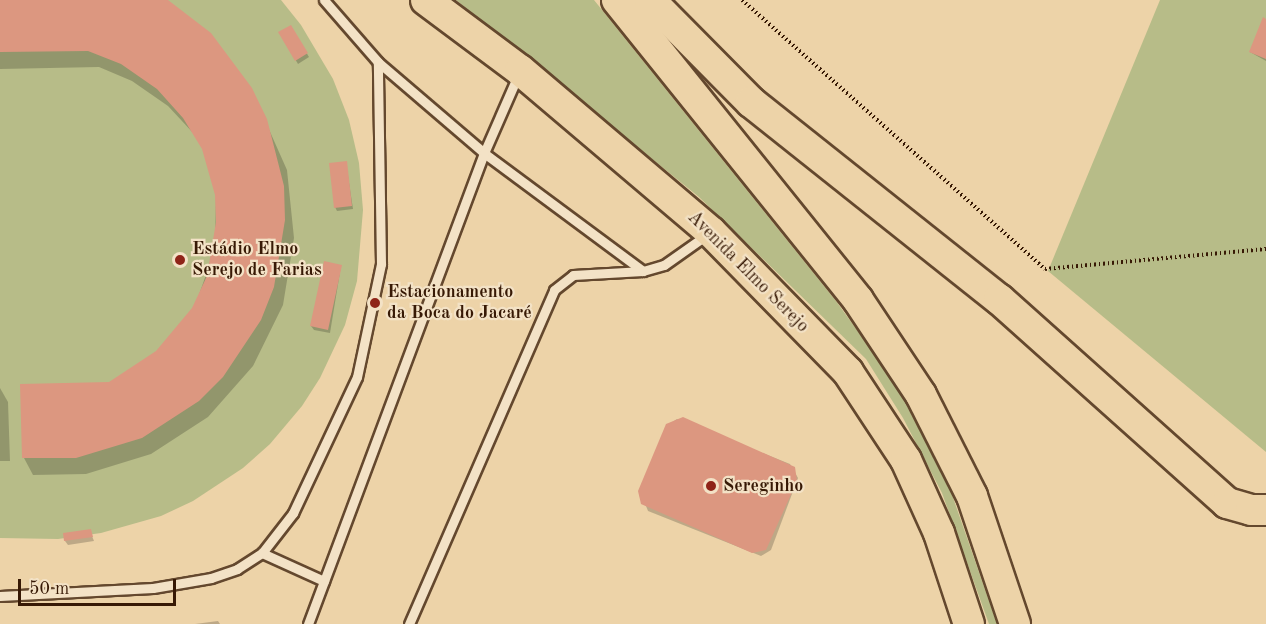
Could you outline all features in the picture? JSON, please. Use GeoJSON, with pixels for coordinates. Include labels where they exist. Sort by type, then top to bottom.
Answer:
{"type":"FeatureCollection","features":[{"type":"Feature","properties":{"kind":"main road","name":"Avenida Elmo Serejo"},"geometry":{"type":"LineString","coordinates":[[426,0],[520,70],[711,232],[855,382],[906,460],[939,533],[969,624]]}},
{"type":"Feature","properties":{"kind":"main road"},"geometry":{"type":"LineString","coordinates":[[617,0],[858,300],[921,395],[972,495],[1015,624]]}},
{"type":"Feature","properties":{"kind":"main road"},"geometry":{"type":"LineString","coordinates":[[650,0],[751,102],[999,299],[1227,503],[1251,510],[1266,510]]}},
{"type":"Feature","properties":{"kind":"lane"},"geometry":{"type":"LineString","coordinates":[[324,0],[378,62],[484,153],[643,271]]}},
{"type":"Feature","properties":{"kind":"lane"},"geometry":{"type":"LineString","coordinates":[[0,596],[153,588],[211,578],[237,569],[261,553],[292,513],[357,377],[381,264],[378,62]]}},
{"type":"Feature","properties":{"kind":"lane"},"geometry":{"type":"LineString","coordinates":[[308,624],[484,153],[520,70]]}},
{"type":"Feature","properties":{"kind":"lane"},"geometry":{"type":"LineString","coordinates":[[409,624],[554,290],[573,275],[643,271],[664,265],[711,232]]}},
{"type":"Feature","properties":{"kind":"lane"},"geometry":{"type":"LineString","coordinates":[[261,553],[324,581]]}},
{"type":"Feature","properties":{"kind":"path"},"geometry":{"type":"LineString","coordinates":[[742,0],[1045,269],[1266,249]]}},
{"type":"Feature","properties":{"kind":"green space","name":"Estádio Elmo Serejo de Farias"},"geometry":{"type":"Polygon","coordinates":[[[0,0],[281,0],[301,25],[333,79],[349,120],[359,163],[363,210],[357,281],[345,325],[320,378],[302,406],[270,444],[243,468],[193,501],[161,516],[101,533],[58,539],[0,538],[0,0]]]}},
{"type":"Feature","properties":{"kind":"green space"},"geometry":{"type":"Polygon","coordinates":[[[456,0],[594,0],[836,301],[895,383],[950,489],[997,624],[989,624],[942,493],[903,418],[866,359],[699,197],[456,0]]]}},
{"type":"Feature","properties":{"kind":"green space"},"geometry":{"type":"Polygon","coordinates":[[[1160,0],[1266,0],[1266,452],[1048,271],[1160,0]]]}},
{"type":"Feature","properties":{"kind":"building"},"geometry":{"type":"Polygon","coordinates":[[[0,0],[168,0],[211,33],[252,88],[267,119],[284,186],[285,220],[274,287],[261,320],[223,377],[199,401],[142,438],[76,458],[22,458],[20,384],[109,382],[156,351],[192,308],[207,276],[216,222],[215,195],[202,149],[183,118],[157,89],[121,64],[88,51],[0,52],[0,0]]]}},
{"type":"Feature","properties":{"kind":"building"},"geometry":{"type":"Polygon","coordinates":[[[1263,17],[1266,19],[1266,59],[1249,52],[1263,17]]]}},
{"type":"Feature","properties":{"kind":"building"},"geometry":{"type":"Polygon","coordinates":[[[291,25],[308,53],[295,61],[278,32],[291,25]]]}},
{"type":"Feature","properties":{"kind":"building"},"geometry":{"type":"Polygon","coordinates":[[[347,161],[352,206],[334,208],[329,163],[347,161]]]}},
{"type":"Feature","properties":{"kind":"building"},"geometry":{"type":"Polygon","coordinates":[[[324,261],[342,265],[328,330],[310,326],[324,261]]]}},
{"type":"Feature","properties":{"kind":"building","name":"Sereginho"},"geometry":{"type":"Polygon","coordinates":[[[683,417],[795,467],[797,481],[766,550],[752,553],[641,504],[638,491],[666,424],[683,417]]]}},
{"type":"Feature","properties":{"kind":"building"},"geometry":{"type":"Polygon","coordinates":[[[91,529],[93,537],[64,541],[63,533],[91,529]]]}},
{"type":"Feature","properties":{"kind":"place","name":"Estádio Elmo Serejo de Farias"},"geometry":{"type":"Point","coordinates":[180,260]}},
{"type":"Feature","properties":{"kind":"place","name":"Estacionamento da Boca do Jacaré"},"geometry":{"type":"Point","coordinates":[375,303]}},
{"type":"Feature","properties":{"kind":"place","name":"Sereginho"},"geometry":{"type":"Point","coordinates":[711,486]}}]}
